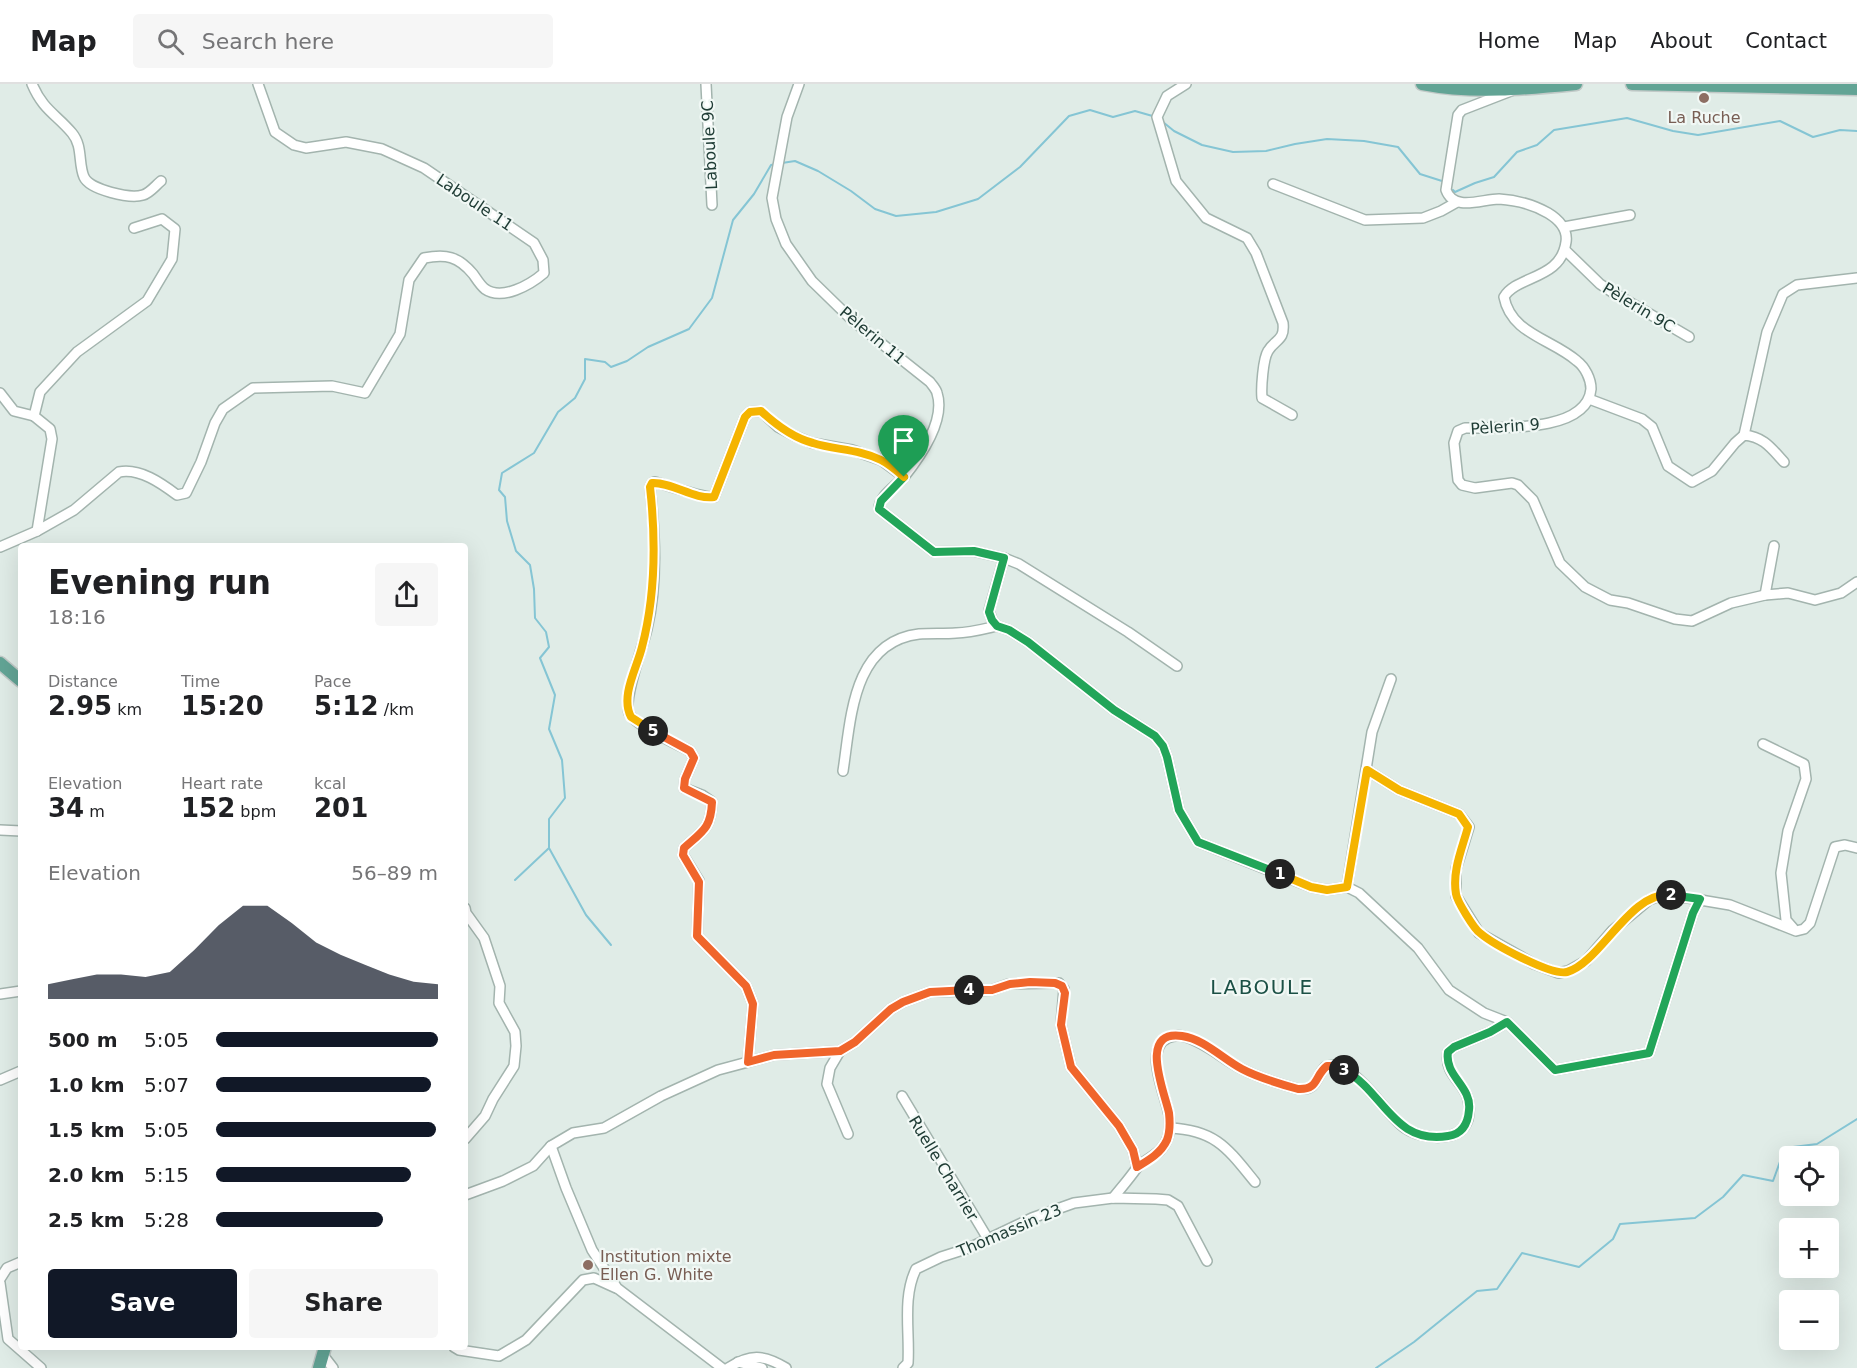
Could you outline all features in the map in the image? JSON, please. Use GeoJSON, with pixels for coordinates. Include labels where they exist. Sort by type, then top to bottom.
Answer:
{"type":"FeatureCollection","features":[{"type":"Feature","properties":{"kind":"main road"},"geometry":{"type":"LineString","coordinates":[[1422,84],[1447,89],[1514,90],[1576,84]]}},
{"type":"Feature","properties":{"kind":"main road"},"geometry":{"type":"LineString","coordinates":[[1632,84],[1857,89]]}},
{"type":"Feature","properties":{"kind":"main road"},"geometry":{"type":"LineString","coordinates":[[0,663],[18,678]]}},
{"type":"Feature","properties":{"kind":"main road"},"geometry":{"type":"LineString","coordinates":[[319,1368],[324,1351]]}},
{"type":"Feature","properties":{"kind":"street"},"geometry":{"type":"LineString","coordinates":[[32,84],[38,98],[76,139],[80,148],[84,178],[88,183],[102,190],[135,196],[148,193],[161,181]]}},
{"type":"Feature","properties":{"kind":"street","name":"Laboule 11"},"geometry":{"type":"LineString","coordinates":[[37,531],[74,510],[119,472],[138,473],[154,479],[177,495],[186,493],[223,409],[253,388],[332,386],[365,393],[400,334],[409,280],[424,258],[442,255],[460,261],[485,289],[500,293],[531,284],[544,273],[543,260],[534,243],[424,168],[382,149],[346,142],[306,148],[294,146],[275,132],[258,84]]}},
{"type":"Feature","properties":{"kind":"street","name":"Laboule 9C"},"geometry":{"type":"LineString","coordinates":[[706,84],[712,205]]}},
{"type":"Feature","properties":{"kind":"street","name":"Pèlerin 11"},"geometry":{"type":"LineString","coordinates":[[799,84],[787,117],[772,198],[776,219],[786,244],[812,281],[852,320],[930,382],[937,393],[936,423],[925,450],[881,501],[879,509],[934,552],[974,551],[1004,558]]}},
{"type":"Feature","properties":{"kind":"street"},"geometry":{"type":"LineString","coordinates":[[1186,84],[1167,96],[1157,117],[1176,181],[1206,218],[1247,238],[1256,253],[1284,329],[1281,337],[1267,351],[1262,398],[1292,415]]}},
{"type":"Feature","properties":{"kind":"street"},"geometry":{"type":"LineString","coordinates":[[1781,88],[1796,84]]}},
{"type":"Feature","properties":{"kind":"street"},"geometry":{"type":"LineString","coordinates":[[1514,90],[1462,110],[1458,115],[1446,190],[1448,195],[1457,202],[1464,203],[1499,199],[1526,204],[1547,213],[1564,227],[1567,238],[1565,250],[1556,263],[1540,275],[1507,291],[1504,297],[1505,305],[1522,328],[1577,361],[1586,372],[1591,386],[1589,399],[1633,415],[1652,427],[1668,466],[1692,482],[1712,471],[1735,442],[1744,435],[1767,332],[1783,294],[1797,285],[1857,278]]}},
{"type":"Feature","properties":{"kind":"street"},"geometry":{"type":"LineString","coordinates":[[1273,184],[1365,220],[1423,218],[1457,202]]}},
{"type":"Feature","properties":{"kind":"street"},"geometry":{"type":"LineString","coordinates":[[1564,227],[1630,215]]}},
{"type":"Feature","properties":{"kind":"street"},"geometry":{"type":"LineString","coordinates":[[34,416],[40,392],[77,352],[147,301],[172,259],[176,229],[162,219],[134,228]]}},
{"type":"Feature","properties":{"kind":"street","name":"Pèlerin 9C"},"geometry":{"type":"LineString","coordinates":[[1565,250],[1600,284],[1689,337]]}},
{"type":"Feature","properties":{"kind":"street"},"geometry":{"type":"LineString","coordinates":[[0,393],[14,411],[34,416],[50,429],[52,439],[37,531],[0,547]]}},
{"type":"Feature","properties":{"kind":"street","name":"Pèlerin 9"},"geometry":{"type":"LineString","coordinates":[[1589,399],[1580,409],[1554,422],[1528,426],[1465,428],[1458,431],[1454,436],[1458,480],[1462,485],[1475,488],[1512,483],[1518,485],[1533,500],[1560,563],[1585,587],[1610,600],[1628,603],[1675,619],[1692,621],[1731,603],[1765,595]]}},
{"type":"Feature","properties":{"kind":"street"},"geometry":{"type":"LineString","coordinates":[[748,1062],[753,1004],[751,996],[746,986],[697,936],[699,882],[683,855],[684,848],[702,832],[711,819],[712,802],[684,788],[685,779],[694,758],[690,751],[634,720],[628,711],[630,686],[648,625],[654,578],[654,522],[650,487],[655,482],[707,498],[714,497],[745,417],[750,412],[761,411],[778,427],[812,443],[852,450],[881,460],[904,477]]}},
{"type":"Feature","properties":{"kind":"street"},"geometry":{"type":"LineString","coordinates":[[1744,435],[1757,436],[1784,462]]}},
{"type":"Feature","properties":{"kind":"street"},"geometry":{"type":"LineString","coordinates":[[1774,546],[1765,595],[1788,593],[1815,600],[1841,593],[1857,582]]}},
{"type":"Feature","properties":{"kind":"street"},"geometry":{"type":"LineString","coordinates":[[997,626],[989,612],[1004,558],[1035,573],[1177,666]]}},
{"type":"Feature","properties":{"kind":"street"},"geometry":{"type":"LineString","coordinates":[[843,771],[854,697],[863,675],[886,645],[918,634],[959,633],[997,626],[1009,630],[1028,642],[1091,693],[1155,736],[1163,746],[1167,757],[1179,810],[1198,842],[1311,887],[1327,890],[1347,887],[1359,893],[1418,948],[1449,990],[1484,1013],[1507,1022],[1555,1070],[1649,1053],[1693,913],[1700,899]]}},
{"type":"Feature","properties":{"kind":"street"},"geometry":{"type":"LineString","coordinates":[[1347,887],[1372,732],[1391,679]]}},
{"type":"Feature","properties":{"kind":"street"},"geometry":{"type":"LineString","coordinates":[[1763,744],[1804,764],[1806,779],[1788,831],[1781,873],[1786,920],[1796,931]]}},
{"type":"Feature","properties":{"kind":"street"},"geometry":{"type":"LineString","coordinates":[[1367,770],[1399,790],[1459,814],[1468,827],[1456,869],[1456,896],[1479,933],[1534,964],[1558,973],[1568,971],[1586,961],[1613,930],[1649,900],[1665,894],[1730,905],[1796,931],[1804,929],[1810,923],[1835,847],[1845,845],[1857,848]]}},
{"type":"Feature","properties":{"kind":"street"},"geometry":{"type":"LineString","coordinates":[[0,830],[18,831]]}},
{"type":"Feature","properties":{"kind":"street"},"geometry":{"type":"LineString","coordinates":[[468,916],[484,938],[500,986],[499,1003],[515,1032],[516,1046],[514,1066],[493,1098],[485,1116],[468,1136]]}},
{"type":"Feature","properties":{"kind":"street"},"geometry":{"type":"LineString","coordinates":[[468,1194],[503,1181],[533,1166],[551,1146],[573,1133],[604,1128],[661,1096],[718,1070],[774,1055],[840,1051],[855,1042],[891,1009],[917,996],[942,991],[992,990],[1010,984],[1046,982],[1059,984],[1065,993],[1061,1025],[1071,1067],[1119,1126],[1133,1150],[1137,1167]]}},
{"type":"Feature","properties":{"kind":"street"},"geometry":{"type":"LineString","coordinates":[[0,994],[18,991]]}},
{"type":"Feature","properties":{"kind":"street"},"geometry":{"type":"LineString","coordinates":[[1113,1198],[1137,1167],[1155,1156],[1163,1147],[1170,1128],[1156,1061],[1163,1040],[1171,1036],[1182,1036],[1195,1040],[1244,1070],[1298,1089],[1308,1090],[1325,1067],[1335,1066],[1362,1082],[1404,1128],[1427,1136],[1450,1136],[1458,1134],[1465,1127],[1470,1108],[1465,1089],[1450,1072],[1448,1052],[1507,1022]]}},
{"type":"Feature","properties":{"kind":"street"},"geometry":{"type":"LineString","coordinates":[[840,1051],[830,1068],[827,1084],[848,1134]]}},
{"type":"Feature","properties":{"kind":"street"},"geometry":{"type":"LineString","coordinates":[[0,1080],[18,1072]]}},
{"type":"Feature","properties":{"kind":"street","name":"Ruelle Charrier"},"geometry":{"type":"LineString","coordinates":[[902,1096],[987,1239]]}},
{"type":"Feature","properties":{"kind":"street"},"geometry":{"type":"LineString","coordinates":[[1170,1128],[1191,1129],[1209,1136],[1229,1150],[1255,1182]]}},
{"type":"Feature","properties":{"kind":"street"},"geometry":{"type":"LineString","coordinates":[[551,1146],[592,1250],[617,1288]]}},
{"type":"Feature","properties":{"kind":"street","name":"Thomassin 23"},"geometry":{"type":"LineString","coordinates":[[903,1368],[908,1363],[910,1340],[908,1291],[916,1269],[941,1257],[969,1248],[1032,1218],[1074,1203],[1113,1198],[1168,1200],[1178,1206],[1207,1261]]}},
{"type":"Feature","properties":{"kind":"street"},"geometry":{"type":"LineString","coordinates":[[18,1263],[7,1268],[0,1281],[4,1340],[41,1368]]}},
{"type":"Feature","properties":{"kind":"street"},"geometry":{"type":"LineString","coordinates":[[459,1350],[499,1356],[526,1340],[584,1280],[594,1278],[617,1288],[722,1368]]}},
{"type":"Feature","properties":{"kind":"street"},"geometry":{"type":"LineString","coordinates":[[324,1351],[333,1368]]}},
{"type":"Feature","properties":{"kind":"street"},"geometry":{"type":"LineString","coordinates":[[740,1365],[747,1358],[762,1357],[786,1368]]}},
{"type":"Feature","properties":{"kind":"street"},"geometry":{"type":"LineString","coordinates":[[728,1368],[740,1365],[762,1368]]}},
{"type":"Feature","properties":{"kind":"waterway"},"geometry":{"type":"LineString","coordinates":[[782,163],[795,161],[818,171],[875,209],[896,216],[936,212],[978,199],[1020,167],[1069,116],[1090,110],[1113,117],[1135,111],[1156,117]]}},
{"type":"Feature","properties":{"kind":"waterway"},"geometry":{"type":"LineString","coordinates":[[1453,190],[1455,192],[1494,177],[1517,152],[1537,145],[1554,130],[1627,118],[1673,131],[1698,135],[1780,121],[1813,137],[1840,130],[1857,131]]}},
{"type":"Feature","properties":{"kind":"waterway"},"geometry":{"type":"LineString","coordinates":[[1163,122],[1174,131],[1202,145],[1233,152],[1266,151],[1327,139],[1364,141],[1398,147],[1420,174],[1442,181]]}},
{"type":"Feature","properties":{"kind":"waterway"},"geometry":{"type":"LineString","coordinates":[[515,880],[549,848],[549,819],[565,798],[562,760],[549,729],[555,695],[540,658],[549,647],[546,632],[535,618],[530,565],[516,551],[507,521],[505,497],[499,490],[502,473],[534,453],[558,412],[575,398],[585,379],[585,359],[605,362],[611,367],[689,329],[712,298],[733,220],[754,194],[771,165],[776,164]]}},
{"type":"Feature","properties":{"kind":"waterway"},"geometry":{"type":"LineString","coordinates":[[549,848],[586,915],[611,945]]}},
{"type":"Feature","properties":{"kind":"waterway"},"geometry":{"type":"LineString","coordinates":[[1376,1368],[1414,1342],[1477,1291],[1497,1289],[1522,1253],[1579,1267],[1613,1239],[1620,1224],[1695,1218],[1723,1197],[1743,1175],[1773,1181],[1785,1148],[1817,1144],[1857,1119]]}},
{"type":"Feature","properties":{"kind":"place","name":"La Ruche"},"geometry":{"type":"Point","coordinates":[1704,98]}},
{"type":"Feature","properties":{"kind":"place","name":"Institution mixte Ellen G. White"},"geometry":{"type":"Point","coordinates":[588,1265]}},
{"type":"Feature","properties":{"kind":"district","name":"LABOULE"},"geometry":{"type":"Point","coordinates":[1262,987]}},
{"type":"Feature","properties":{"kind":"route"},"geometry":{"type":"LineString","coordinates":[[761,411],[778,427],[795,436],[812,443],[852,450],[881,460],[904,477],[881,501],[879,509],[934,552],[974,551],[1004,558],[989,612],[992,620],[997,626],[1009,630],[1028,642],[1114,710],[1155,736],[1163,746],[1167,757],[1179,810],[1198,842],[1311,887],[1327,890],[1347,887],[1367,770],[1399,790],[1459,814],[1468,827],[1456,869],[1456,896],[1479,933],[1534,964],[1558,973],[1568,971],[1586,961],[1613,930],[1649,900],[1665,894],[1700,899],[1693,913],[1649,1053],[1555,1070],[1507,1022],[1448,1052],[1450,1072],[1465,1089],[1470,1108],[1465,1127],[1458,1134],[1439,1137],[1427,1136],[1404,1128],[1362,1082],[1335,1066],[1325,1067],[1308,1090],[1298,1089],[1244,1070],[1195,1040],[1182,1036],[1171,1036],[1163,1040],[1156,1061],[1170,1128],[1163,1147],[1155,1156],[1137,1167],[1133,1150],[1119,1126],[1071,1067],[1061,1025],[1065,993],[1059,984],[1030,982],[1010,984],[992,990],[930,992],[891,1009],[867,1033],[840,1051],[774,1055],[748,1062],[753,1004],[751,996],[746,986],[697,936],[699,882],[683,855],[684,848],[702,832],[711,819],[712,802],[684,788],[685,779],[694,758],[690,751],[634,720],[628,711],[630,686],[648,625],[654,578],[654,522],[650,487],[655,482],[707,498],[714,497],[722,471],[745,417],[750,412],[761,411]]}}]}
